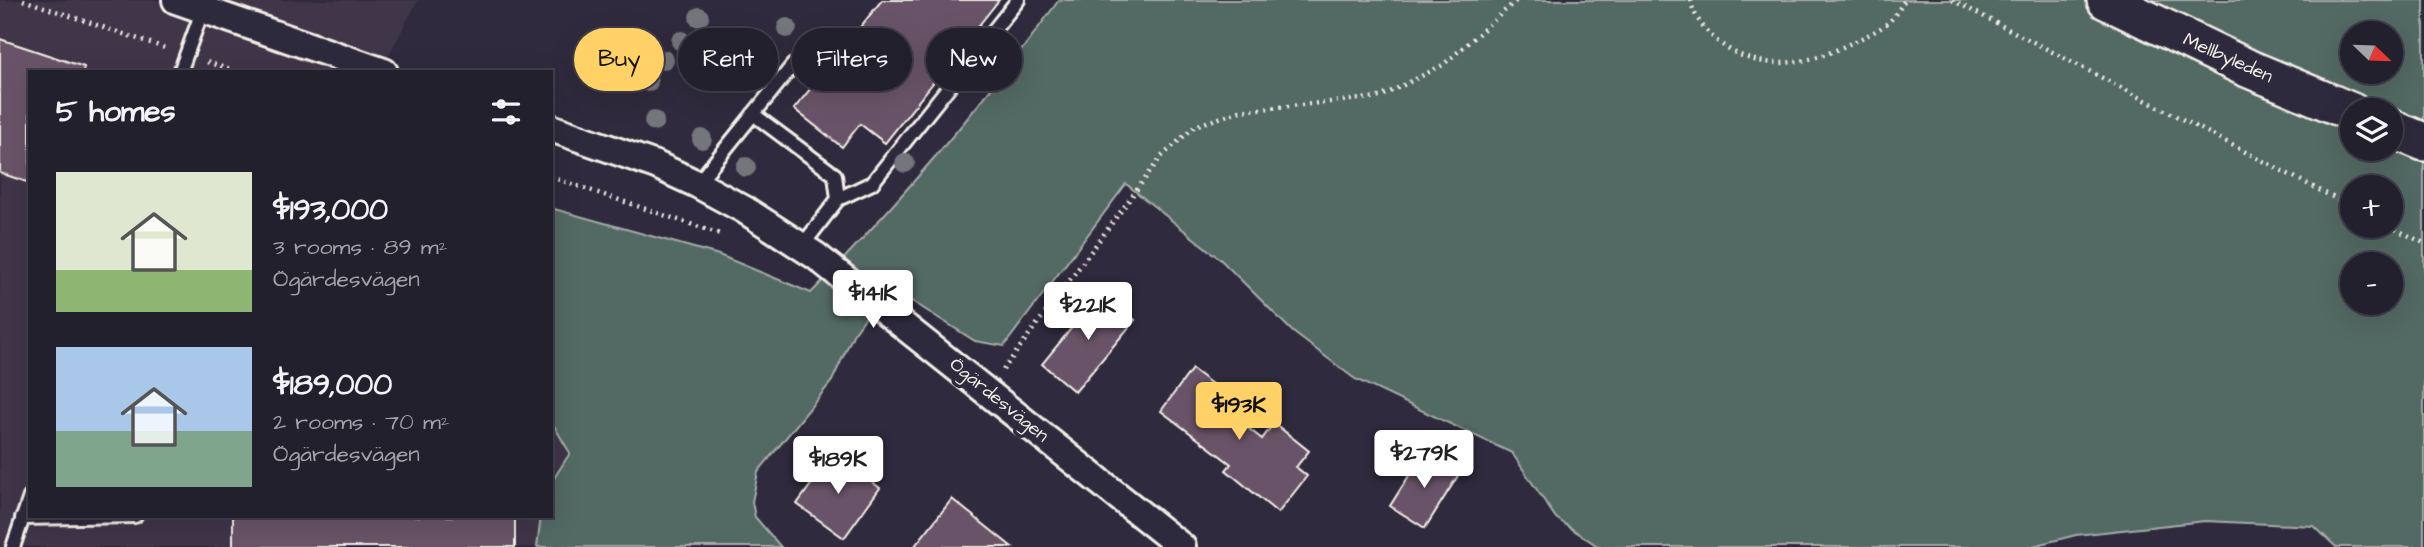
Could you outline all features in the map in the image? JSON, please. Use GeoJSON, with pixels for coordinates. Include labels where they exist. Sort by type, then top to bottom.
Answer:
{"type":"FeatureCollection","features":[{"type":"Feature","properties":{"kind":"main road","name":"Mellbyleden"},"geometry":{"type":"LineString","coordinates":[[2106,0],[2247,68],[2340,107]]}},
{"type":"Feature","properties":{"kind":"main road"},"geometry":{"type":"LineString","coordinates":[[2403,133],[2424,142]]}},
{"type":"Feature","properties":{"kind":"street"},"geometry":{"type":"LineString","coordinates":[[176,0],[378,70]]}},
{"type":"Feature","properties":{"kind":"street","name":"Ögärdesvägen"},"geometry":{"type":"LineString","coordinates":[[553,129],[656,164],[697,184],[802,246],[988,390],[1182,547]]}},
{"type":"Feature","properties":{"kind":"lane"},"geometry":{"type":"LineString","coordinates":[[802,246],[838,199],[872,183],[1018,0]]}},
{"type":"Feature","properties":{"kind":"lane"},"geometry":{"type":"LineString","coordinates":[[181,70],[203,9]]}},
{"type":"Feature","properties":{"kind":"lane"},"geometry":{"type":"LineString","coordinates":[[697,184],[792,66]]}},
{"type":"Feature","properties":{"kind":"lane"},"geometry":{"type":"LineString","coordinates":[[753,114],[835,175],[838,199]]}},
{"type":"Feature","properties":{"kind":"lane"},"geometry":{"type":"LineString","coordinates":[[13,547],[28,502]]}},
{"type":"Feature","properties":{"kind":"lane"},"geometry":{"type":"LineString","coordinates":[[22,518],[28,518]]}},
{"type":"Feature","properties":{"kind":"path"},"geometry":{"type":"LineString","coordinates":[[23,0],[231,70]]}},
{"type":"Feature","properties":{"kind":"path"},"geometry":{"type":"LineString","coordinates":[[988,390],[1161,157],[1195,126],[1240,111],[1380,97],[1443,65],[1517,0]]}},
{"type":"Feature","properties":{"kind":"path"},"geometry":{"type":"LineString","coordinates":[[1691,0],[1692,9],[1705,31],[1728,50],[1756,62],[1791,64],[1832,52],[1870,34],[1889,21],[1905,0]]}},
{"type":"Feature","properties":{"kind":"path"},"geometry":{"type":"LineString","coordinates":[[1952,0],[2340,201]]}},
{"type":"Feature","properties":{"kind":"path"},"geometry":{"type":"LineString","coordinates":[[553,178],[730,237]]}},
{"type":"Feature","properties":{"kind":"path"},"geometry":{"type":"LineString","coordinates":[[2403,233],[2424,243]]}},
{"type":"Feature","properties":{"kind":"shaded area"},"geometry":{"type":"Polygon","coordinates":[[[0,0],[418,0],[381,70],[28,70],[28,518],[541,518],[537,547],[0,547],[0,0]]]}},
{"type":"Feature","properties":{"kind":"shaded area"},"geometry":{"type":"Polygon","coordinates":[[[553,424],[570,453],[553,480],[553,424]]]}},
{"type":"Feature","properties":{"kind":"green space"},"geometry":{"type":"Polygon","coordinates":[[[1059,0],[2424,0],[2424,547],[2336,547],[2314,526],[2205,521],[2076,535],[2029,547],[1599,547],[1556,518],[1512,453],[1355,379],[1293,332],[1221,260],[1126,184],[1004,346],[975,341],[888,286],[853,335],[832,381],[758,472],[752,502],[755,517],[781,547],[537,547],[541,518],[553,518],[553,480],[570,453],[553,424],[553,209],[719,255],[811,293],[940,151],[989,91],[1022,91],[1022,48],[1059,0]]]}},
{"type":"Feature","properties":{"kind":"building"},"geometry":{"type":"Polygon","coordinates":[[[882,0],[999,0],[977,28],[926,28],[926,91],[885,143],[860,124],[842,147],[794,109],[809,91],[912,91],[912,28],[859,28],[882,0]]]}},
{"type":"Feature","properties":{"kind":"building"},"geometry":{"type":"Polygon","coordinates":[[[0,39],[84,67],[83,70],[28,70],[28,182],[0,173],[0,39]]]}},
{"type":"Feature","properties":{"kind":"building"},"geometry":{"type":"Polygon","coordinates":[[[1101,292],[1135,320],[1075,392],[1042,364],[1101,292]]]}},
{"type":"Feature","properties":{"kind":"building"},"geometry":{"type":"Polygon","coordinates":[[[1192,369],[1224,393],[1216,403],[1262,439],[1274,423],[1309,451],[1296,467],[1307,476],[1278,513],[1226,470],[1231,464],[1161,411],[1192,369]]]}},
{"type":"Feature","properties":{"kind":"building"},"geometry":{"type":"Polygon","coordinates":[[[1424,452],[1459,474],[1425,528],[1390,506],[1424,452]]]}},
{"type":"Feature","properties":{"kind":"building"},"geometry":{"type":"Polygon","coordinates":[[[833,454],[880,488],[844,538],[797,504],[833,454]]]}},
{"type":"Feature","properties":{"kind":"building"},"geometry":{"type":"Polygon","coordinates":[[[952,499],[1012,547],[914,547],[952,499]]]}},
{"type":"Feature","properties":{"kind":"building"},"geometry":{"type":"Polygon","coordinates":[[[233,518],[515,518],[515,547],[233,547],[233,518]]]}}]}
